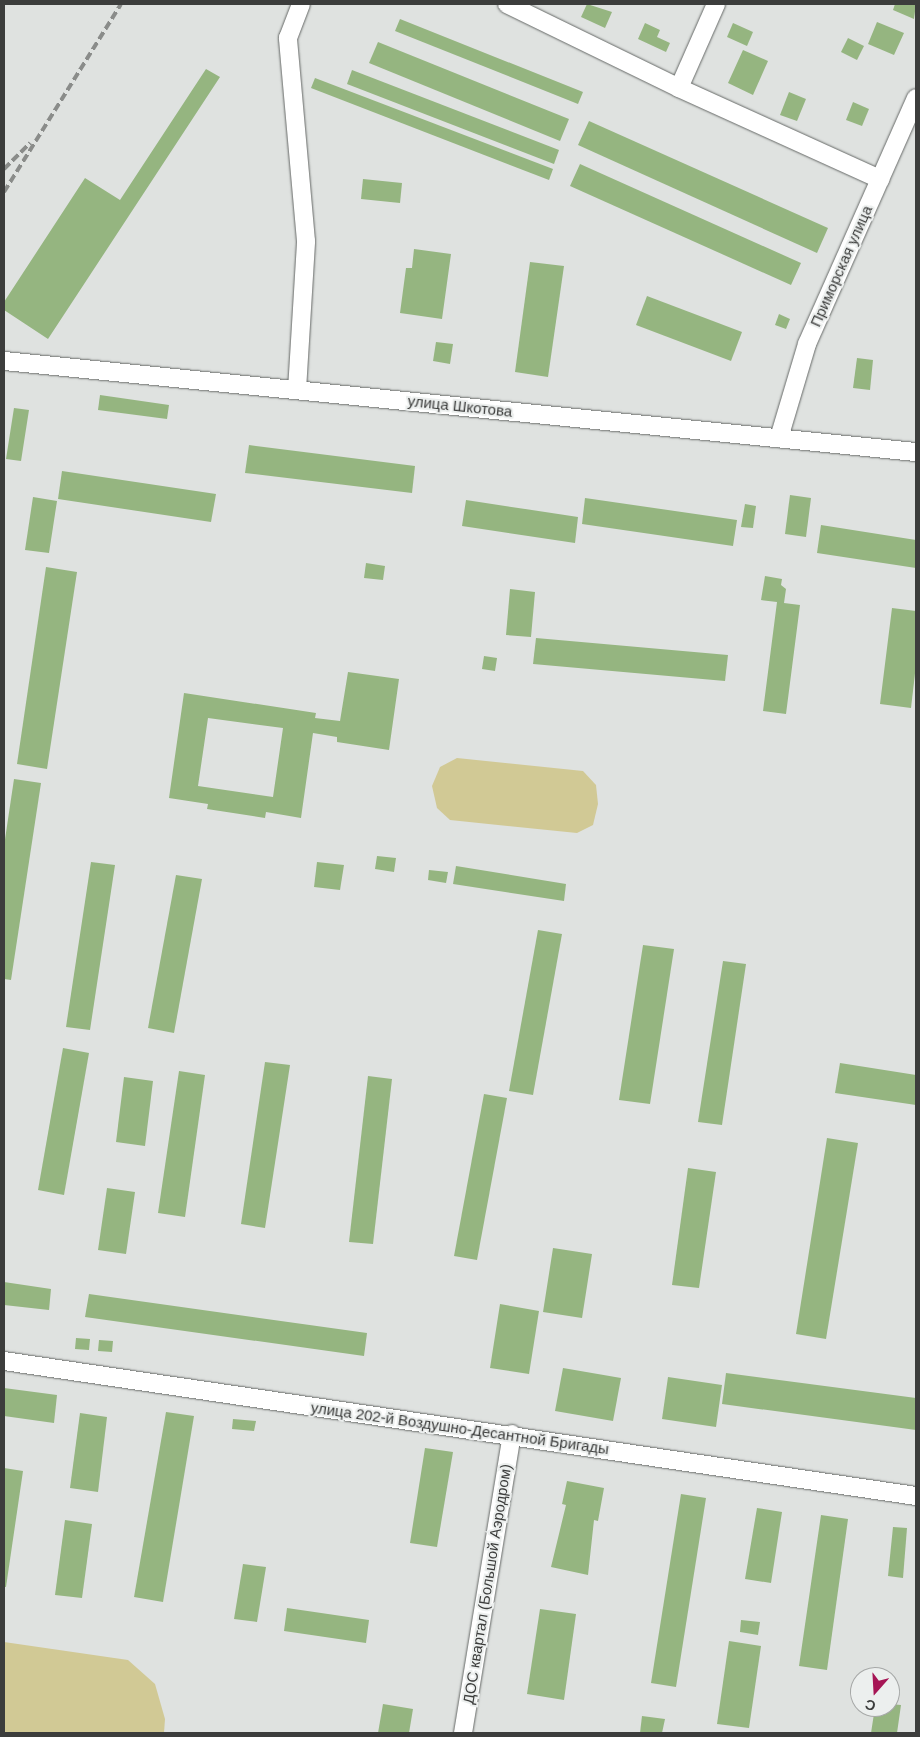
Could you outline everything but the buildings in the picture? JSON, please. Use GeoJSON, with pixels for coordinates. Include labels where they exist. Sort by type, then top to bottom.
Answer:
{"type":"FeatureCollection","features":[{"type":"Feature","properties":{"kind":"street"},"geometry":{"type":"LineString","coordinates":[[297,390],[306,241],[288,38],[301,4]]}},
{"type":"Feature","properties":{"kind":"street"},"geometry":{"type":"LineString","coordinates":[[507,4],[680,88],[880,178]]}},
{"type":"Feature","properties":{"kind":"street"},"geometry":{"type":"LineString","coordinates":[[680,88],[716,4]]}},
{"type":"Feature","properties":{"kind":"street","name":"Приморская улица"},"geometry":{"type":"LineString","coordinates":[[780,438],[807,344],[916,98]]}},
{"type":"Feature","properties":{"kind":"street","name":"улица Шкотова"},"geometry":{"type":"LineString","coordinates":[[4,361],[916,452]]}},
{"type":"Feature","properties":{"kind":"street","name":"улица 202-й Воздушно-Десантной Бригады"},"geometry":{"type":"LineString","coordinates":[[4,1361],[512,1434],[916,1496]]}},
{"type":"Feature","properties":{"kind":"street","name":"ДОС квартал (Большой Аэродром)"},"geometry":{"type":"LineString","coordinates":[[463,1733],[512,1434]]}},
{"type":"Feature","properties":{"kind":"shaded area"},"geometry":{"type":"Polygon","coordinates":[[[457,758],[583,771],[596,785],[598,804],[593,825],[577,833],[450,820],[437,808],[432,786],[440,767],[457,758]]]}},
{"type":"Feature","properties":{"kind":"shaded area"},"geometry":{"type":"Polygon","coordinates":[[[4,1642],[128,1660],[155,1684],[165,1719],[164,1733],[4,1733],[4,1642]]]}},
{"type":"Feature","properties":{"kind":"railway"},"geometry":{"type":"LineString","coordinates":[[4,192],[121,4]]}},
{"type":"Feature","properties":{"kind":"railway"},"geometry":{"type":"LineString","coordinates":[[4,169],[30,143]]}}]}
